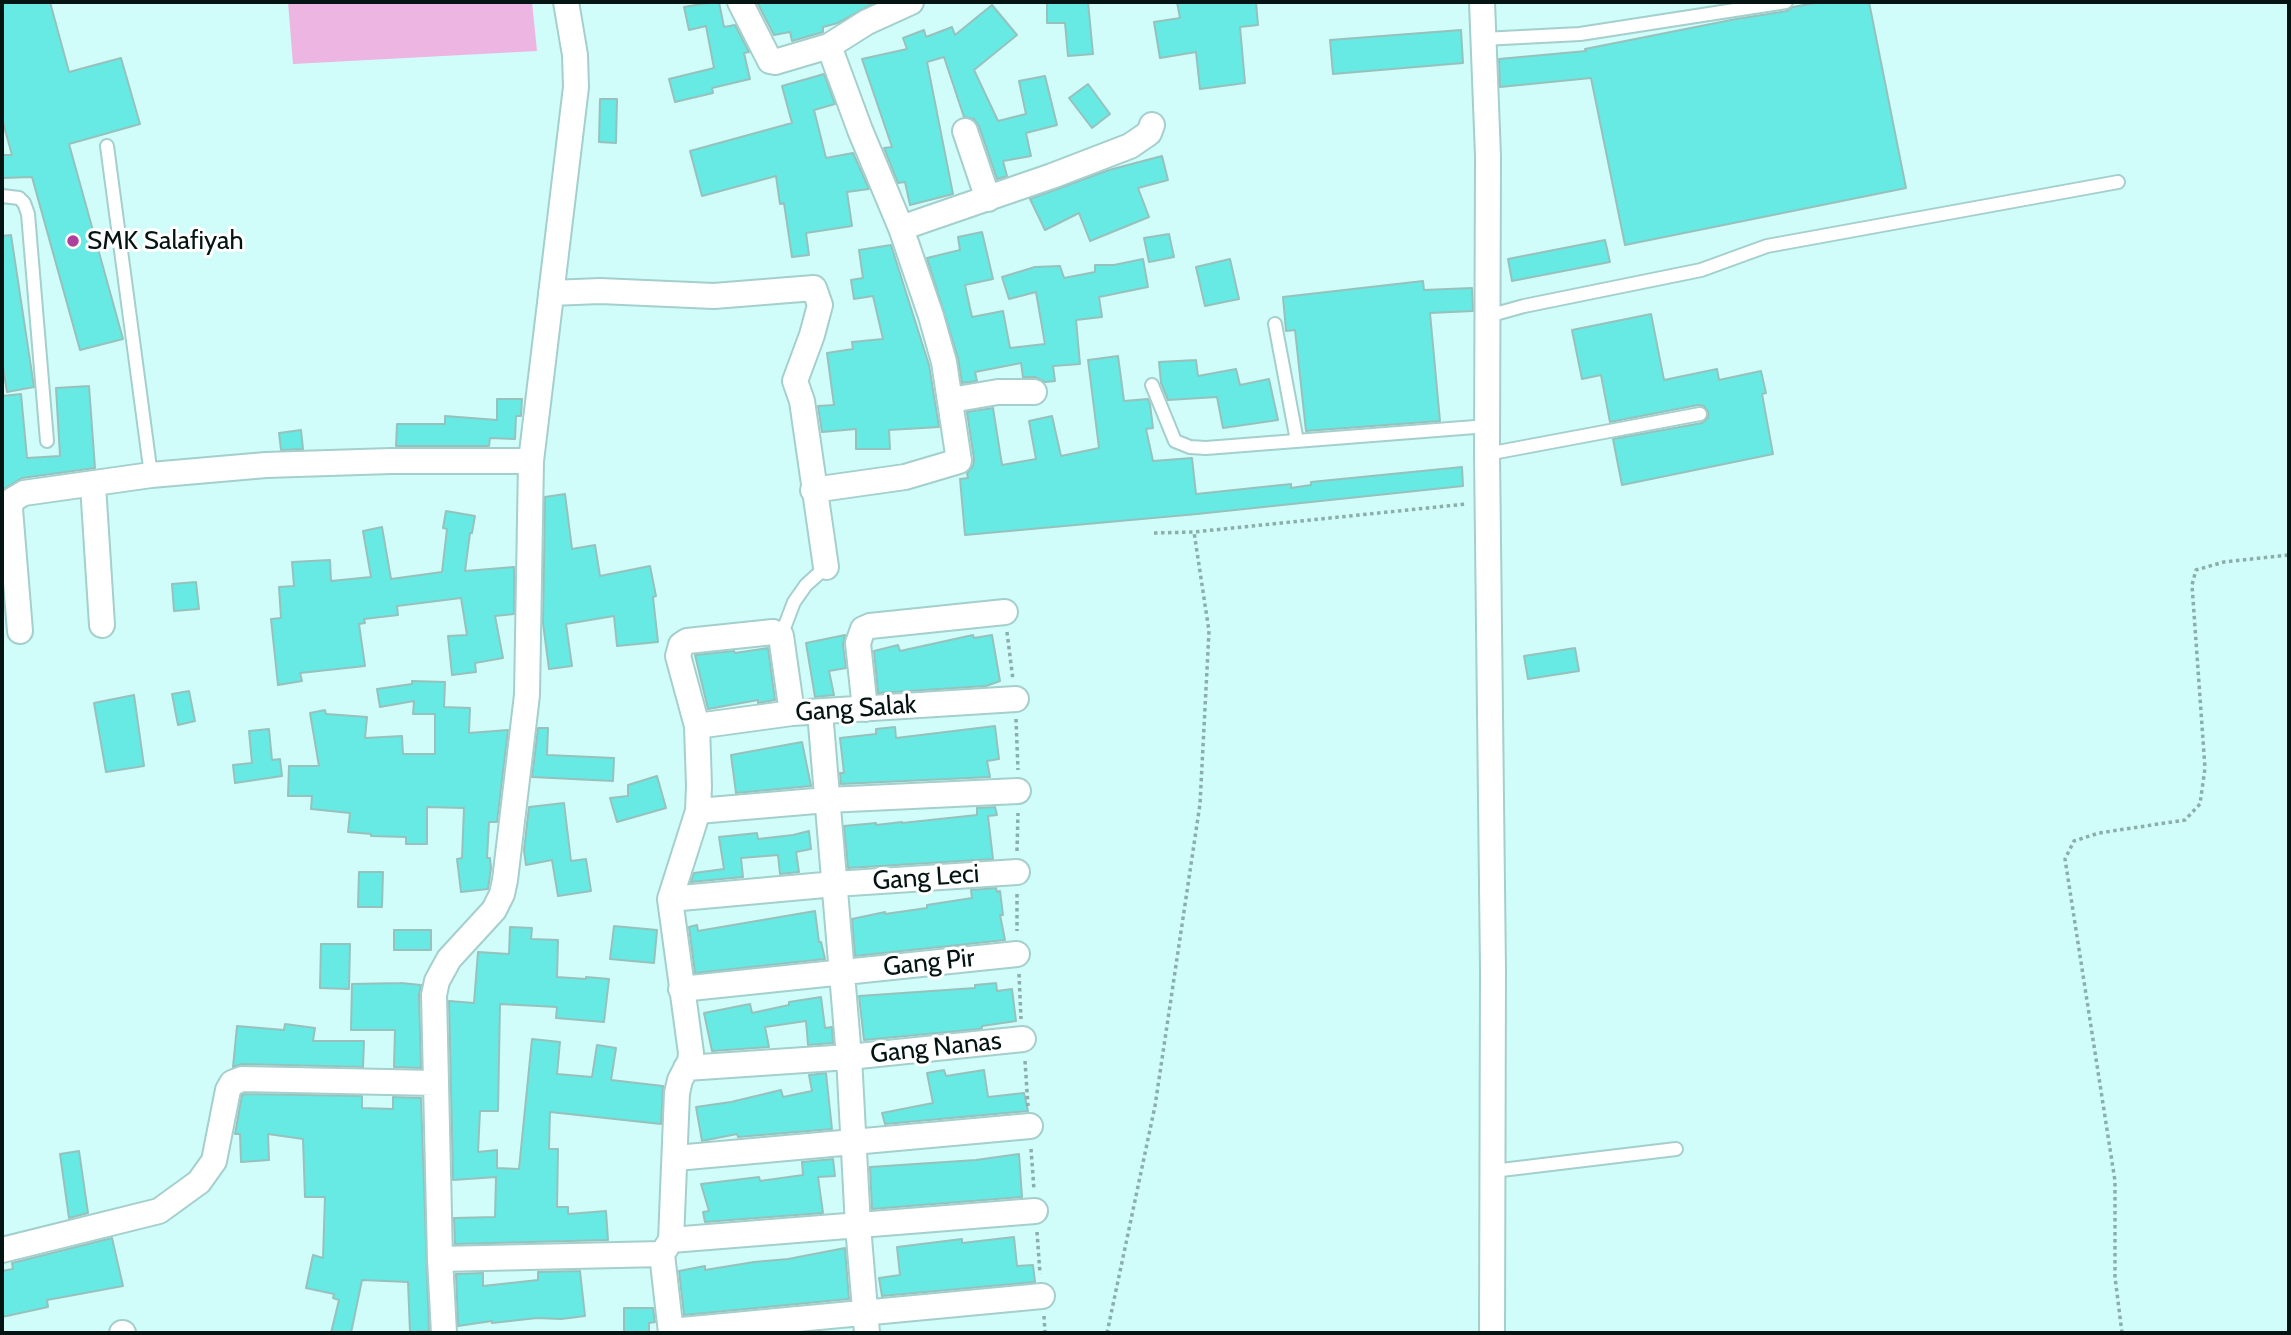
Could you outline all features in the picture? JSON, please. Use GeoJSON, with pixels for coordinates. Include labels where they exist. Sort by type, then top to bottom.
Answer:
{"type":"FeatureCollection","features":[{"type":"Feature","properties":{"kind":"street"},"geometry":{"type":"LineString","coordinates":[[444,1333],[434,995],[437,981],[449,959],[494,910],[505,880],[527,695],[531,461],[576,87],[575,55],[566,2]]}},
{"type":"Feature","properties":{"kind":"street"},"geometry":{"type":"LineString","coordinates":[[740,2],[770,61],[779,62],[829,46],[867,22],[911,2]]}},
{"type":"Feature","properties":{"kind":"street"},"geometry":{"type":"LineString","coordinates":[[1482,2],[1488,156],[1492,1333]]}},
{"type":"Feature","properties":{"kind":"street"},"geometry":{"type":"LineString","coordinates":[[813,490],[905,477],[959,461],[944,362],[901,228],[829,46]]}},
{"type":"Feature","properties":{"kind":"street"},"geometry":{"type":"LineString","coordinates":[[901,228],[1130,146],[1149,132],[1152,125]]}},
{"type":"Feature","properties":{"kind":"street"},"geometry":{"type":"LineString","coordinates":[[965,131],[988,199]]}},
{"type":"Feature","properties":{"kind":"street"},"geometry":{"type":"LineString","coordinates":[[551,293],[600,291],[714,296],[814,288],[820,305],[795,381],[802,401],[826,567]]}},
{"type":"Feature","properties":{"kind":"street"},"geometry":{"type":"LineString","coordinates":[[951,400],[998,392],[1034,392]]}},
{"type":"Feature","properties":{"kind":"street"},"geometry":{"type":"LineString","coordinates":[[20,631],[10,520],[12,500],[24,493],[151,475],[266,465],[391,461],[531,461]]}},
{"type":"Feature","properties":{"kind":"street"},"geometry":{"type":"LineString","coordinates":[[93,485],[102,625]]}},
{"type":"Feature","properties":{"kind":"street"},"geometry":{"type":"LineString","coordinates":[[865,709],[858,643],[863,629],[870,626],[1005,612]]}},
{"type":"Feature","properties":{"kind":"street"},"geometry":{"type":"LineString","coordinates":[[792,713],[781,635],[773,632],[687,641],[681,645],[678,656],[696,726],[699,754],[698,811],[670,899],[681,989],[691,1042],[691,1053],[677,1093],[676,1158],[666,1247],[671,1332],[867,1323],[1042,1296]]}},
{"type":"Feature","properties":{"kind":"street","name":"Gang Salak"},"geometry":{"type":"LineString","coordinates":[[696,726],[792,713],[1016,699]]}},
{"type":"Feature","properties":{"kind":"street"},"geometry":{"type":"LineString","coordinates":[[820,712],[849,1057],[858,1226],[867,1323]]}},
{"type":"Feature","properties":{"kind":"street"},"geometry":{"type":"LineString","coordinates":[[698,811],[827,800],[1018,791]]}},
{"type":"Feature","properties":{"kind":"street","name":"Gang Leci"},"geometry":{"type":"LineString","coordinates":[[670,899],[835,884],[1017,872]]}},
{"type":"Feature","properties":{"kind":"street","name":"Gang Pir"},"geometry":{"type":"LineString","coordinates":[[681,989],[1017,954]]}},
{"type":"Feature","properties":{"kind":"street","name":"Gang Nanas"},"geometry":{"type":"LineString","coordinates":[[686,1068],[849,1057],[1023,1039]]}},
{"type":"Feature","properties":{"kind":"street"},"geometry":{"type":"LineString","coordinates":[[2,1250],[159,1211],[199,1182],[214,1161],[228,1090],[232,1083],[242,1079],[436,1083]]}},
{"type":"Feature","properties":{"kind":"street"},"geometry":{"type":"LineString","coordinates":[[676,1158],[1030,1126]]}},
{"type":"Feature","properties":{"kind":"street"},"geometry":{"type":"LineString","coordinates":[[440,1259],[666,1247],[858,1226],[1035,1211]]}},
{"type":"Feature","properties":{"kind":"lane"},"geometry":{"type":"LineString","coordinates":[[1483,39],[1580,34],[1786,2]]}},
{"type":"Feature","properties":{"kind":"lane"},"geometry":{"type":"LineString","coordinates":[[107,146],[151,475]]}},
{"type":"Feature","properties":{"kind":"lane"},"geometry":{"type":"LineString","coordinates":[[1488,316],[1524,306],[1701,270],[1767,246],[2118,182]]}},
{"type":"Feature","properties":{"kind":"lane"},"geometry":{"type":"LineString","coordinates":[[2,196],[19,198],[28,214],[47,441]]}},
{"type":"Feature","properties":{"kind":"lane"},"geometry":{"type":"LineString","coordinates":[[1275,324],[1297,441]]}},
{"type":"Feature","properties":{"kind":"lane"},"geometry":{"type":"LineString","coordinates":[[1152,385],[1175,441],[1190,447],[1206,448],[1488,426]]}},
{"type":"Feature","properties":{"kind":"lane"},"geometry":{"type":"LineString","coordinates":[[1487,454],[1700,414]]}},
{"type":"Feature","properties":{"kind":"lane"},"geometry":{"type":"LineString","coordinates":[[781,635],[794,602],[806,585],[826,567]]}},
{"type":"Feature","properties":{"kind":"lane"},"geometry":{"type":"LineString","coordinates":[[1493,1171],[1676,1149]]}},
{"type":"Feature","properties":{"kind":"path"},"geometry":{"type":"LineString","coordinates":[[1154,533],[1194,532],[1489,502]]}},
{"type":"Feature","properties":{"kind":"path"},"geometry":{"type":"LineString","coordinates":[[1108,1333],[1155,1105],[1200,804],[1209,631],[1194,532]]}},
{"type":"Feature","properties":{"kind":"path"},"geometry":{"type":"LineString","coordinates":[[2122,1333],[2115,1277],[2115,1181],[2065,859],[2074,841],[2099,833],[2185,820],[2200,804],[2205,768],[2192,585],[2196,569],[2224,562],[2289,555]]}},
{"type":"Feature","properties":{"kind":"shaded area"},"geometry":{"type":"Polygon","coordinates":[[[288,2],[532,2],[537,51],[293,64],[288,2]]]}},
{"type":"Feature","properties":{"kind":"building","name":"SMK Salafiyah"},"geometry":{"type":"Polygon","coordinates":[[[2,2],[50,2],[69,72],[121,58],[140,124],[69,144],[123,339],[80,350],[32,177],[2,178],[2,155],[12,155],[2,119],[2,2]]]}},
{"type":"Feature","properties":{"kind":"building"},"geometry":{"type":"Polygon","coordinates":[[[719,2],[724,27],[735,25],[749,52],[744,53],[750,79],[712,88],[713,93],[675,102],[669,79],[714,68],[706,26],[689,30],[684,7],[719,2]]]}},
{"type":"Feature","properties":{"kind":"building"},"geometry":{"type":"Polygon","coordinates":[[[757,2],[876,2],[838,23],[823,27],[823,32],[792,41],[790,32],[774,35],[757,2]]]}},
{"type":"Feature","properties":{"kind":"building"},"geometry":{"type":"Polygon","coordinates":[[[1047,2],[1088,2],[1093,54],[1068,56],[1065,23],[1047,23],[1047,2]]]}},
{"type":"Feature","properties":{"kind":"building"},"geometry":{"type":"Polygon","coordinates":[[[1177,2],[1256,2],[1258,25],[1240,27],[1245,83],[1200,89],[1196,52],[1160,58],[1154,22],[1180,18],[1177,2]]]}},
{"type":"Feature","properties":{"kind":"building"},"geometry":{"type":"Polygon","coordinates":[[[1820,2],[1869,2],[1906,188],[1625,245],[1591,78],[1500,87],[1499,59],[1586,51],[1585,49],[1787,11],[1793,7],[1820,2]]]}},
{"type":"Feature","properties":{"kind":"building"},"geometry":{"type":"Polygon","coordinates":[[[992,5],[1017,35],[974,70],[998,121],[1026,114],[1019,81],[1045,76],[1057,125],[1026,133],[1031,156],[1003,161],[1007,176],[997,179],[979,126],[974,119],[964,117],[944,57],[927,62],[953,194],[910,205],[905,182],[898,183],[884,148],[892,147],[862,59],[907,49],[903,38],[924,30],[926,37],[952,27],[955,35],[992,5]]]}},
{"type":"Feature","properties":{"kind":"building"},"geometry":{"type":"Polygon","coordinates":[[[1461,30],[1463,63],[1333,74],[1330,40],[1461,30]]]}},
{"type":"Feature","properties":{"kind":"building"},"geometry":{"type":"Polygon","coordinates":[[[824,74],[835,104],[814,110],[826,158],[853,153],[869,189],[847,192],[852,226],[806,233],[809,255],[792,257],[784,203],[780,204],[776,176],[702,196],[690,151],[792,123],[782,86],[824,74]]]}},
{"type":"Feature","properties":{"kind":"building"},"geometry":{"type":"Polygon","coordinates":[[[1088,84],[1110,114],[1092,128],[1069,98],[1088,84]]]}},
{"type":"Feature","properties":{"kind":"building"},"geometry":{"type":"Polygon","coordinates":[[[600,99],[617,99],[616,143],[599,142],[600,99]]]}},
{"type":"Feature","properties":{"kind":"building"},"geometry":{"type":"Polygon","coordinates":[[[1162,156],[1168,180],[1138,188],[1149,217],[1090,241],[1079,213],[1045,230],[1030,199],[1109,170],[1162,156]]]}},
{"type":"Feature","properties":{"kind":"building"},"geometry":{"type":"Polygon","coordinates":[[[982,232],[993,279],[965,285],[972,317],[1003,311],[1010,348],[1045,344],[1036,292],[1009,299],[1002,277],[1035,267],[1060,266],[1064,278],[1095,272],[1095,265],[1114,265],[1143,259],[1148,287],[1099,297],[1102,317],[1076,320],[1080,364],[1053,366],[1055,381],[1045,382],[1035,377],[1023,377],[1021,363],[975,372],[977,381],[962,383],[958,358],[927,258],[960,250],[958,237],[982,232]]]}},
{"type":"Feature","properties":{"kind":"building"},"geometry":{"type":"Polygon","coordinates":[[[1169,234],[1174,257],[1149,262],[1144,238],[1169,234]]]}},
{"type":"Feature","properties":{"kind":"building"},"geometry":{"type":"Polygon","coordinates":[[[11,235],[34,387],[7,392],[2,362],[2,236],[11,235]]]}},
{"type":"Feature","properties":{"kind":"building"},"geometry":{"type":"Polygon","coordinates":[[[1605,240],[1610,262],[1512,281],[1508,259],[1605,240]]]}},
{"type":"Feature","properties":{"kind":"building"},"geometry":{"type":"Polygon","coordinates":[[[891,245],[929,365],[939,427],[889,430],[890,449],[856,449],[856,429],[822,432],[818,406],[834,405],[827,353],[853,349],[852,342],[883,339],[873,296],[854,299],[851,280],[863,278],[859,250],[891,245]]]}},
{"type":"Feature","properties":{"kind":"building"},"geometry":{"type":"Polygon","coordinates":[[[1230,259],[1239,299],[1205,306],[1196,267],[1230,259]]]}},
{"type":"Feature","properties":{"kind":"building"},"geometry":{"type":"Polygon","coordinates":[[[1423,281],[1424,290],[1472,288],[1473,311],[1430,313],[1440,421],[1306,431],[1295,330],[1286,331],[1283,297],[1423,281]]]}},
{"type":"Feature","properties":{"kind":"building"},"geometry":{"type":"Polygon","coordinates":[[[1651,314],[1664,380],[1717,369],[1719,380],[1761,371],[1766,393],[1762,394],[1773,454],[1622,485],[1613,439],[1702,423],[1708,418],[1708,412],[1704,406],[1698,405],[1610,422],[1601,375],[1582,379],[1572,330],[1651,314]]]}},
{"type":"Feature","properties":{"kind":"building"},"geometry":{"type":"Polygon","coordinates":[[[1118,356],[1124,401],[1148,399],[1150,404],[1153,428],[1146,429],[1153,461],[1192,458],[1196,494],[1291,484],[1291,488],[1311,485],[1311,482],[1462,467],[1463,486],[965,535],[960,479],[968,478],[967,473],[973,466],[974,459],[967,412],[993,408],[1002,465],[1036,459],[1029,421],[1052,416],[1061,456],[1099,448],[1088,360],[1118,356]]]}},
{"type":"Feature","properties":{"kind":"building"},"geometry":{"type":"Polygon","coordinates":[[[1196,360],[1198,376],[1236,369],[1240,385],[1269,379],[1278,420],[1223,428],[1217,397],[1168,400],[1161,383],[1159,362],[1196,360]]]}},
{"type":"Feature","properties":{"kind":"building"},"geometry":{"type":"Polygon","coordinates":[[[89,386],[95,468],[22,478],[2,490],[2,396],[21,394],[27,458],[60,456],[56,388],[89,386]]]}},
{"type":"Feature","properties":{"kind":"building"},"geometry":{"type":"Polygon","coordinates":[[[497,399],[522,399],[521,416],[516,416],[515,439],[490,438],[489,446],[396,446],[397,424],[445,424],[445,416],[497,420],[497,399]]]}},
{"type":"Feature","properties":{"kind":"building"},"geometry":{"type":"Polygon","coordinates":[[[301,430],[303,449],[281,450],[279,433],[301,430]]]}},
{"type":"Feature","properties":{"kind":"building"},"geometry":{"type":"Polygon","coordinates":[[[565,494],[572,549],[595,545],[600,576],[650,566],[656,596],[653,597],[658,642],[617,646],[614,616],[566,624],[572,666],[549,669],[543,623],[545,497],[565,494]]]}},
{"type":"Feature","properties":{"kind":"building"},"geometry":{"type":"Polygon","coordinates":[[[446,511],[475,516],[465,571],[514,567],[514,614],[495,616],[503,658],[475,663],[476,672],[452,675],[448,636],[467,635],[461,598],[397,606],[398,615],[364,619],[365,623],[359,624],[365,666],[300,673],[302,681],[278,685],[271,619],[281,618],[279,587],[294,586],[292,562],[330,560],[331,581],[371,577],[363,531],[382,527],[391,579],[442,572],[447,529],[443,528],[446,511]]]}},
{"type":"Feature","properties":{"kind":"building"},"geometry":{"type":"Polygon","coordinates":[[[196,582],[199,609],[174,611],[172,584],[196,582]]]}},
{"type":"Feature","properties":{"kind":"building"},"geometry":{"type":"Polygon","coordinates":[[[845,635],[843,645],[846,668],[829,671],[834,695],[815,697],[806,643],[845,635]]]}},
{"type":"Feature","properties":{"kind":"building"},"geometry":{"type":"Polygon","coordinates":[[[973,635],[974,638],[992,635],[1000,681],[986,686],[878,693],[874,651],[898,645],[900,651],[973,635]]]}},
{"type":"Feature","properties":{"kind":"building"},"geometry":{"type":"Polygon","coordinates":[[[768,648],[775,700],[758,703],[758,700],[708,709],[695,655],[768,648]]]}},
{"type":"Feature","properties":{"kind":"building"},"geometry":{"type":"Polygon","coordinates":[[[1575,648],[1579,671],[1528,679],[1524,656],[1575,648]]]}},
{"type":"Feature","properties":{"kind":"building"},"geometry":{"type":"Polygon","coordinates":[[[412,681],[445,682],[444,707],[470,708],[469,733],[508,730],[497,822],[489,822],[487,858],[490,858],[491,868],[488,889],[461,892],[457,859],[462,858],[464,808],[427,807],[427,844],[406,844],[406,837],[348,832],[350,813],[311,809],[312,796],[288,796],[289,766],[319,766],[310,713],[325,710],[326,714],[367,717],[365,738],[402,736],[403,754],[435,754],[435,714],[413,714],[414,701],[380,707],[377,689],[412,684],[412,681]]]}},
{"type":"Feature","properties":{"kind":"building"},"geometry":{"type":"Polygon","coordinates":[[[189,691],[195,721],[178,725],[172,694],[189,691]]]}},
{"type":"Feature","properties":{"kind":"building"},"geometry":{"type":"Polygon","coordinates":[[[134,695],[144,766],[106,772],[94,703],[134,695]]]}},
{"type":"Feature","properties":{"kind":"building"},"geometry":{"type":"Polygon","coordinates":[[[995,726],[999,759],[987,761],[990,777],[841,784],[840,773],[844,773],[840,738],[876,734],[876,729],[895,727],[896,738],[995,726]]]}},
{"type":"Feature","properties":{"kind":"building"},"geometry":{"type":"Polygon","coordinates":[[[538,728],[548,728],[547,755],[614,758],[613,781],[532,777],[538,728]]]}},
{"type":"Feature","properties":{"kind":"building"},"geometry":{"type":"Polygon","coordinates":[[[269,729],[272,760],[280,759],[282,776],[235,783],[233,765],[252,763],[249,731],[269,729]]]}},
{"type":"Feature","properties":{"kind":"building"},"geometry":{"type":"Polygon","coordinates":[[[802,742],[811,786],[736,793],[731,755],[802,742]]]}},
{"type":"Feature","properties":{"kind":"building"},"geometry":{"type":"Polygon","coordinates":[[[657,776],[666,808],[617,822],[610,798],[628,796],[628,785],[657,776]]]}},
{"type":"Feature","properties":{"kind":"building"},"geometry":{"type":"Polygon","coordinates":[[[564,803],[571,861],[586,859],[591,891],[558,896],[552,860],[526,865],[524,850],[529,807],[564,803]]]}},
{"type":"Feature","properties":{"kind":"building"},"geometry":{"type":"Polygon","coordinates":[[[995,807],[997,815],[988,816],[993,859],[848,868],[844,826],[977,815],[977,808],[995,807]]]}},
{"type":"Feature","properties":{"kind":"building"},"geometry":{"type":"Polygon","coordinates":[[[809,831],[811,849],[796,852],[799,872],[780,874],[778,855],[741,858],[743,877],[691,882],[694,873],[724,869],[719,837],[757,833],[758,839],[809,831]]]}},
{"type":"Feature","properties":{"kind":"building"},"geometry":{"type":"Polygon","coordinates":[[[359,872],[383,872],[382,907],[358,907],[359,872]]]}},
{"type":"Feature","properties":{"kind":"building"},"geometry":{"type":"Polygon","coordinates":[[[996,888],[997,892],[1000,891],[1003,915],[1000,915],[1005,940],[855,956],[852,919],[885,912],[927,908],[927,905],[972,898],[971,890],[996,888]]]}},
{"type":"Feature","properties":{"kind":"building"},"geometry":{"type":"Polygon","coordinates":[[[815,911],[819,942],[825,959],[695,973],[689,927],[697,925],[698,931],[815,911]]]}},
{"type":"Feature","properties":{"kind":"building"},"geometry":{"type":"Polygon","coordinates":[[[614,926],[657,930],[654,963],[610,959],[614,926]]]}},
{"type":"Feature","properties":{"kind":"building"},"geometry":{"type":"Polygon","coordinates":[[[510,927],[532,928],[531,939],[558,940],[557,977],[609,979],[604,1022],[556,1018],[557,1007],[500,1004],[498,1111],[480,1111],[478,1152],[497,1150],[497,1168],[519,1169],[532,1039],[560,1042],[557,1074],[592,1077],[597,1045],[616,1048],[611,1080],[663,1086],[661,1124],[550,1112],[549,1149],[558,1149],[557,1207],[568,1207],[568,1214],[606,1211],[608,1240],[455,1244],[454,1218],[495,1217],[496,1177],[453,1180],[449,1001],[474,1003],[478,952],[509,954],[510,927]]]}},
{"type":"Feature","properties":{"kind":"building"},"geometry":{"type":"Polygon","coordinates":[[[394,930],[431,930],[431,950],[394,950],[394,930]]]}},
{"type":"Feature","properties":{"kind":"building"},"geometry":{"type":"Polygon","coordinates":[[[321,944],[350,944],[349,989],[320,988],[321,944]]]}},
{"type":"Feature","properties":{"kind":"building"},"geometry":{"type":"Polygon","coordinates":[[[996,983],[997,991],[1012,989],[1016,1021],[982,1026],[979,1029],[864,1040],[859,996],[975,988],[975,985],[996,983]]]}},
{"type":"Feature","properties":{"kind":"building"},"geometry":{"type":"Polygon","coordinates":[[[352,984],[421,985],[421,1068],[394,1067],[395,1030],[351,1030],[352,984]]]}},
{"type":"Feature","properties":{"kind":"building"},"geometry":{"type":"Polygon","coordinates":[[[821,997],[825,1028],[832,1027],[833,1043],[808,1045],[806,1021],[765,1027],[769,1047],[712,1051],[704,1013],[750,1004],[752,1013],[789,1005],[789,1002],[821,997]]]}},
{"type":"Feature","properties":{"kind":"building"},"geometry":{"type":"Polygon","coordinates":[[[285,1024],[315,1028],[313,1041],[364,1041],[363,1067],[242,1064],[233,1067],[237,1026],[284,1030],[285,1024]]]}},
{"type":"Feature","properties":{"kind":"building"},"geometry":{"type":"Polygon","coordinates":[[[944,1070],[946,1076],[984,1070],[988,1097],[1024,1093],[1028,1111],[885,1124],[882,1113],[933,1103],[927,1073],[944,1070]]]}},
{"type":"Feature","properties":{"kind":"building"},"geometry":{"type":"Polygon","coordinates":[[[826,1073],[832,1129],[738,1137],[737,1134],[702,1141],[696,1107],[781,1090],[783,1097],[812,1091],[809,1075],[826,1073]]]}},
{"type":"Feature","properties":{"kind":"building"},"geometry":{"type":"Polygon","coordinates":[[[242,1095],[362,1096],[362,1108],[393,1109],[393,1097],[421,1098],[429,1331],[410,1332],[408,1282],[362,1280],[351,1333],[331,1333],[339,1300],[333,1298],[334,1294],[306,1288],[313,1255],[323,1258],[325,1197],[305,1197],[303,1139],[268,1134],[269,1160],[241,1162],[240,1134],[235,1134],[242,1095]]]}},
{"type":"Feature","properties":{"kind":"building"},"geometry":{"type":"Polygon","coordinates":[[[79,1151],[88,1213],[69,1218],[60,1154],[79,1151]]]}},
{"type":"Feature","properties":{"kind":"building"},"geometry":{"type":"Polygon","coordinates":[[[1019,1154],[1022,1197],[872,1209],[870,1167],[976,1160],[1019,1154]]]}},
{"type":"Feature","properties":{"kind":"building"},"geometry":{"type":"Polygon","coordinates":[[[833,1159],[835,1176],[818,1177],[823,1213],[705,1222],[703,1212],[709,1211],[701,1184],[759,1177],[760,1181],[803,1175],[802,1162],[833,1159]]]}},
{"type":"Feature","properties":{"kind":"building"},"geometry":{"type":"Polygon","coordinates":[[[1014,1237],[1017,1266],[1033,1265],[1035,1282],[882,1296],[879,1278],[900,1275],[897,1247],[962,1239],[962,1243],[1014,1237]]]}},
{"type":"Feature","properties":{"kind":"building"},"geometry":{"type":"Polygon","coordinates":[[[112,1238],[123,1286],[47,1300],[48,1307],[2,1317],[2,1271],[13,1269],[12,1263],[112,1238]]]}},
{"type":"Feature","properties":{"kind":"building"},"geometry":{"type":"Polygon","coordinates":[[[845,1248],[849,1299],[684,1315],[679,1271],[705,1266],[705,1270],[788,1259],[845,1248]]]}},
{"type":"Feature","properties":{"kind":"building"},"geometry":{"type":"Polygon","coordinates":[[[580,1271],[585,1316],[492,1321],[458,1326],[456,1274],[483,1273],[483,1286],[538,1280],[538,1272],[580,1271]]]}},
{"type":"Feature","properties":{"kind":"building"},"geometry":{"type":"Polygon","coordinates":[[[624,1308],[653,1308],[655,1322],[649,1323],[649,1333],[624,1333],[624,1308]]]}},
{"type":"Feature","properties":{"kind":"place","name":"SMK Salafiyah"},"geometry":{"type":"Point","coordinates":[73,241]}}]}
